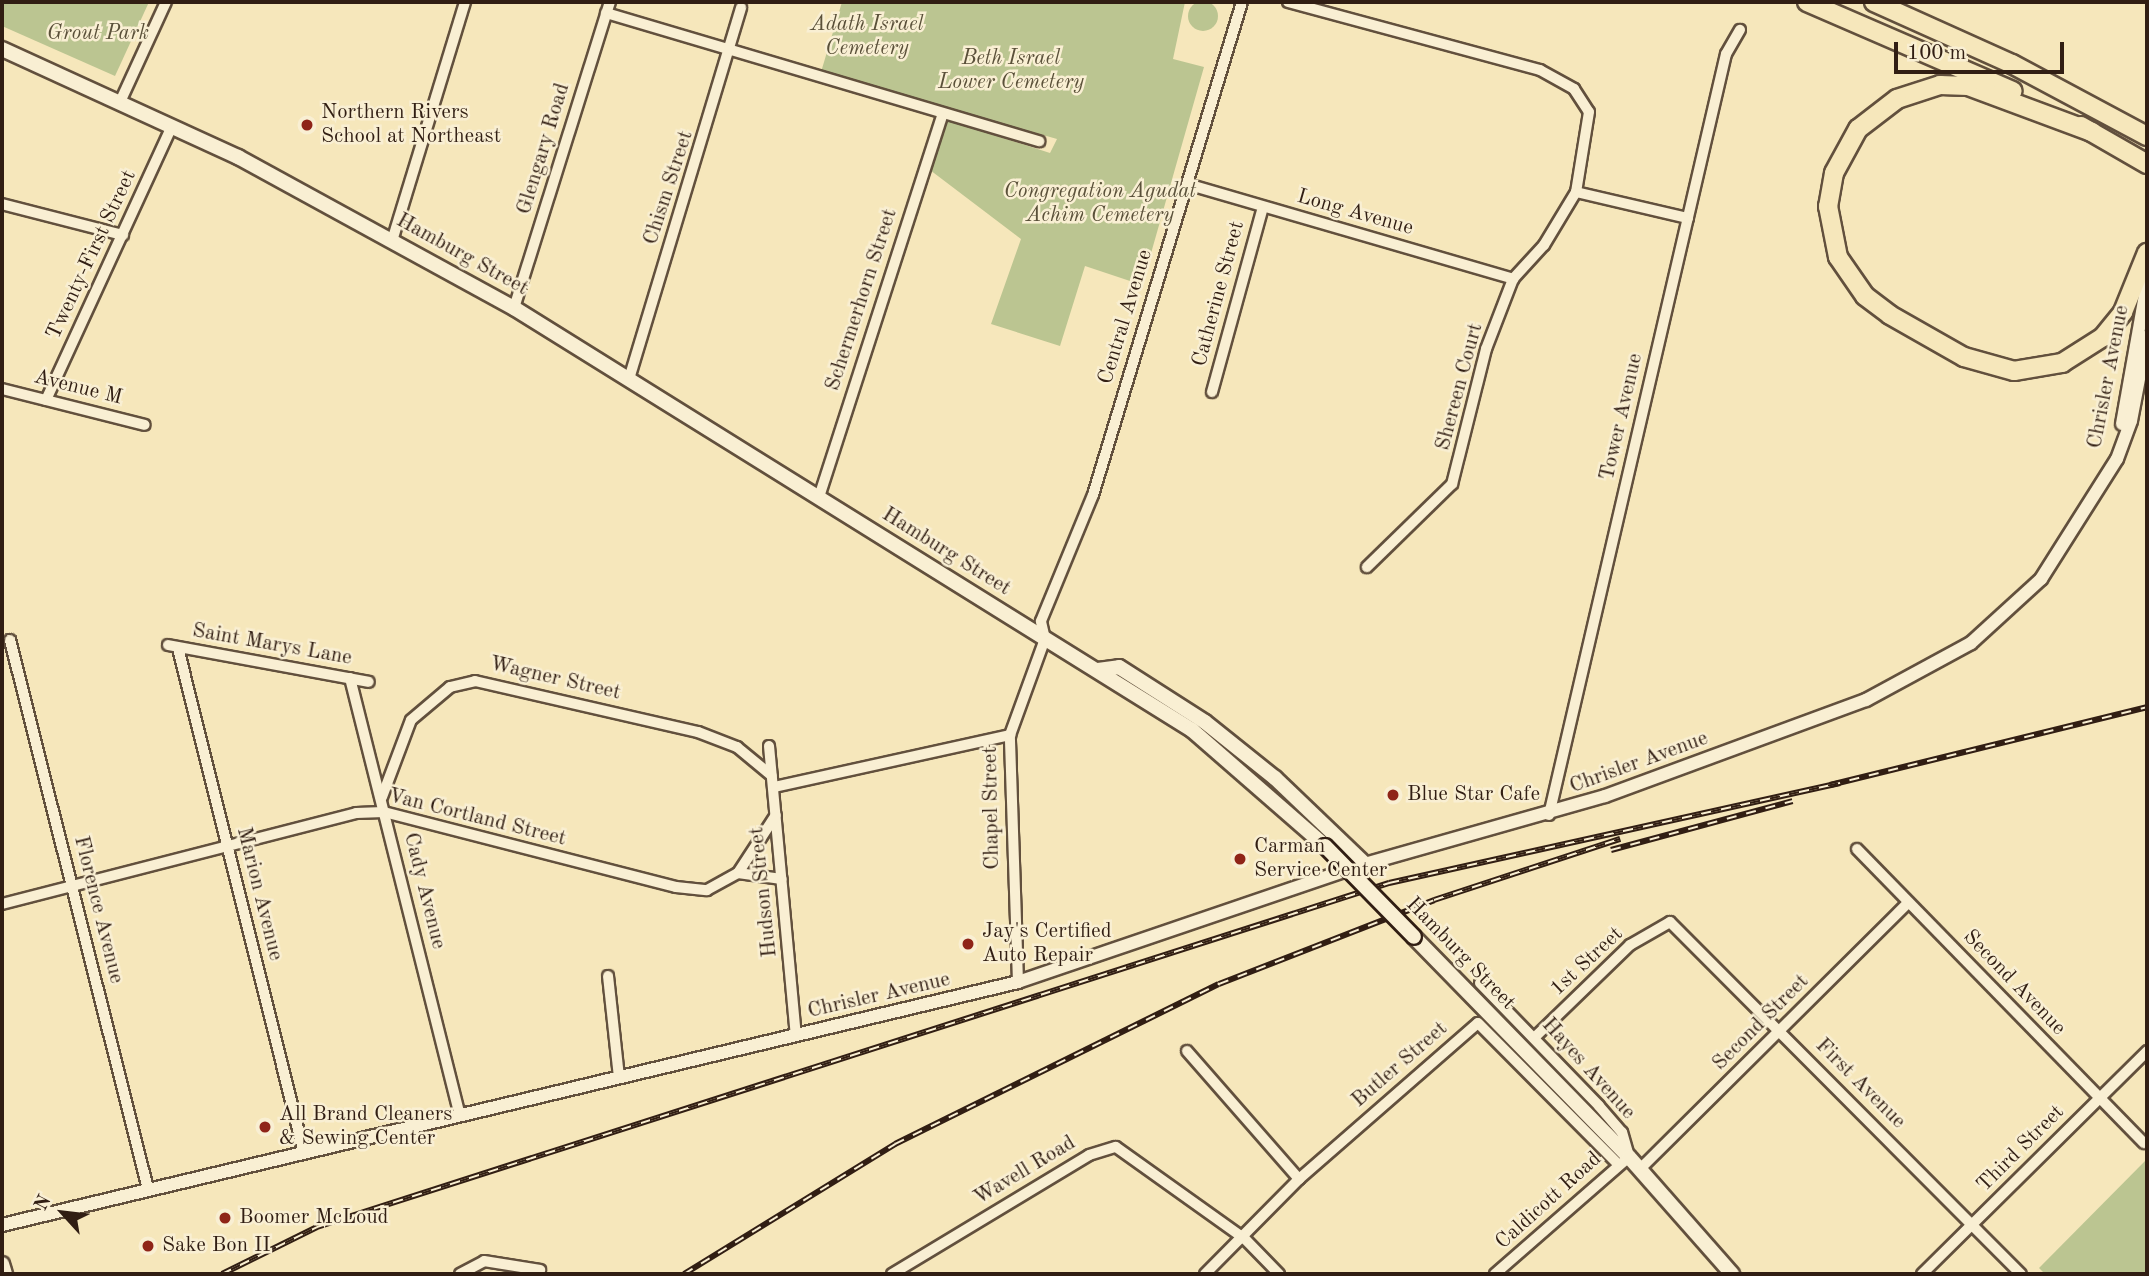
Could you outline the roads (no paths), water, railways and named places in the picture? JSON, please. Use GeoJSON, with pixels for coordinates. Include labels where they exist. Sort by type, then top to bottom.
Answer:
{"type":"FeatureCollection","features":[{"type":"Feature","properties":{"kind":"highway"},"geometry":{"type":"LineString","coordinates":[[1807,2],[1955,63],[2092,132],[2147,164]]}},
{"type":"Feature","properties":{"kind":"highway"},"geometry":{"type":"LineString","coordinates":[[1874,2],[2012,64],[2147,136]]}},
{"type":"Feature","properties":{"kind":"highway"},"geometry":{"type":"LineString","coordinates":[[2092,132],[1968,86],[1940,85],[1897,99],[1858,129],[1834,173],[1828,206],[1838,257],[1865,296],[1890,315],[1964,357],[2014,371],[2062,363],[2103,337],[2123,312],[2147,253]]}},
{"type":"Feature","properties":{"kind":"main road","name":"Hamburg Street"},"geometry":{"type":"LineString","coordinates":[[4,54],[172,126],[393,240],[514,308],[1192,730],[1325,846],[1624,1161],[1640,1169],[1732,1274]]}},
{"type":"Feature","properties":{"kind":"main road"},"geometry":{"type":"LineString","coordinates":[[1098,670],[1119,667],[1216,730],[1365,864]]}},
{"type":"Feature","properties":{"kind":"main road"},"geometry":{"type":"LineString","coordinates":[[2,1264],[5,1274]]}},
{"type":"Feature","properties":{"kind":"street"},"geometry":{"type":"LineString","coordinates":[[120,102],[166,2]]}},
{"type":"Feature","properties":{"kind":"street"},"geometry":{"type":"LineString","coordinates":[[393,240],[465,2]]}},
{"type":"Feature","properties":{"kind":"street","name":"Glengary Road"},"geometry":{"type":"LineString","coordinates":[[514,308],[610,2]]}},
{"type":"Feature","properties":{"kind":"street","name":"Central Avenue"},"geometry":{"type":"LineString","coordinates":[[1045,639],[1041,621],[1093,495],[1241,2]]}},
{"type":"Feature","properties":{"kind":"street","name":"Shereen Court"},"geometry":{"type":"LineString","coordinates":[[1288,2],[1540,70],[1567,84],[1589,112],[1576,192],[1544,245],[1513,279],[1486,349],[1452,484],[1367,567]]}},
{"type":"Feature","properties":{"kind":"street","name":"Chism Street"},"geometry":{"type":"LineString","coordinates":[[629,379],[731,54],[741,8]]}},
{"type":"Feature","properties":{"kind":"street"},"geometry":{"type":"LineString","coordinates":[[606,13],[731,54],[1039,141]]}},
{"type":"Feature","properties":{"kind":"street","name":"Tower Avenue"},"geometry":{"type":"LineString","coordinates":[[1549,815],[1726,54],[1740,30]]}},
{"type":"Feature","properties":{"kind":"street","name":"Schermerhorn Street"},"geometry":{"type":"LineString","coordinates":[[819,497],[943,114]]}},
{"type":"Feature","properties":{"kind":"street","name":"Twenty-First Street"},"geometry":{"type":"LineString","coordinates":[[46,400],[172,126]]}},
{"type":"Feature","properties":{"kind":"street","name":"Long Avenue"},"geometry":{"type":"LineString","coordinates":[[1186,184],[1513,279]]}},
{"type":"Feature","properties":{"kind":"street"},"geometry":{"type":"LineString","coordinates":[[1576,192],[1688,218]]}},
{"type":"Feature","properties":{"kind":"street"},"geometry":{"type":"LineString","coordinates":[[2,204],[123,235]]}},
{"type":"Feature","properties":{"kind":"street","name":"Catherine Street"},"geometry":{"type":"LineString","coordinates":[[1212,392],[1263,206]]}},
{"type":"Feature","properties":{"kind":"street","name":"Chrisler Avenue"},"geometry":{"type":"LineString","coordinates":[[2107,478],[2147,283]]}},
{"type":"Feature","properties":{"kind":"street","name":"Chrisler Avenue"},"geometry":{"type":"LineString","coordinates":[[2,1225],[303,1149],[460,1115],[1018,982],[1365,864],[1549,815],[1866,700],[1946,660],[2041,579],[2107,478],[2131,421],[2147,337]]}},
{"type":"Feature","properties":{"kind":"street","name":"Avenue M"},"geometry":{"type":"LineString","coordinates":[[2,389],[145,425]]}},
{"type":"Feature","properties":{"kind":"street","name":"Chapel Street"},"geometry":{"type":"LineString","coordinates":[[1018,982],[1010,735],[1045,639]]}},
{"type":"Feature","properties":{"kind":"street","name":"Florence Avenue"},"geometry":{"type":"LineString","coordinates":[[10,640],[148,1189]]}},
{"type":"Feature","properties":{"kind":"street","name":"Saint Marys Lane"},"geometry":{"type":"LineString","coordinates":[[173,646],[369,682]]}},
{"type":"Feature","properties":{"kind":"street","name":"Marion Avenue"},"geometry":{"type":"LineString","coordinates":[[173,646],[303,1149]]}},
{"type":"Feature","properties":{"kind":"street","name":"Cady Avenue"},"geometry":{"type":"LineString","coordinates":[[350,678],[460,1115]]}},
{"type":"Feature","properties":{"kind":"street","name":"Wagner Street"},"geometry":{"type":"LineString","coordinates":[[382,797],[411,720],[450,687],[475,681],[698,732],[737,747],[772,776]]}},
{"type":"Feature","properties":{"kind":"street"},"geometry":{"type":"LineString","coordinates":[[774,787],[1010,735]]}},
{"type":"Feature","properties":{"kind":"street","name":"Hudson Street"},"geometry":{"type":"LineString","coordinates":[[769,746],[796,1035]]}},
{"type":"Feature","properties":{"kind":"street","name":"Van Cortland Street"},"geometry":{"type":"LineString","coordinates":[[2,904],[356,813],[384,812],[676,887],[707,890],[738,873],[776,815]]}},
{"type":"Feature","properties":{"kind":"street","name":"Second Avenue"},"geometry":{"type":"LineString","coordinates":[[1857,849],[2144,1143]]}},
{"type":"Feature","properties":{"kind":"street"},"geometry":{"type":"LineString","coordinates":[[738,873],[782,879]]}},
{"type":"Feature","properties":{"kind":"street","name":"Second Street"},"geometry":{"type":"LineString","coordinates":[[1640,1169],[1909,903]]}},
{"type":"Feature","properties":{"kind":"street","name":"First Avenue"},"geometry":{"type":"LineString","coordinates":[[1670,922],[2021,1274]]}},
{"type":"Feature","properties":{"kind":"street","name":"1st Street"},"geometry":{"type":"LineString","coordinates":[[1535,1038],[1630,945],[1670,922]]}},
{"type":"Feature","properties":{"kind":"street"},"geometry":{"type":"LineString","coordinates":[[608,976],[618,1077]]}},
{"type":"Feature","properties":{"kind":"street","name":"Hayes Avenue"},"geometry":{"type":"LineString","coordinates":[[1480,983],[1622,1132],[1624,1161]]}},
{"type":"Feature","properties":{"kind":"street","name":"Butler Street"},"geometry":{"type":"LineString","coordinates":[[1205,1274],[1245,1239],[1255,1220],[1299,1179],[1478,1023],[1624,1161]]}},
{"type":"Feature","properties":{"kind":"street"},"geometry":{"type":"LineString","coordinates":[[1187,1051],[1299,1179]]}},
{"type":"Feature","properties":{"kind":"street","name":"Third Street"},"geometry":{"type":"LineString","coordinates":[[1922,1274],[2147,1051]]}},
{"type":"Feature","properties":{"kind":"street","name":"Wavell Road"},"geometry":{"type":"LineString","coordinates":[[893,1274],[1104,1148],[1129,1154],[1245,1239],[1279,1274]]}},
{"type":"Feature","properties":{"kind":"street","name":"Caldicott Road"},"geometry":{"type":"LineString","coordinates":[[1495,1274],[1624,1161]]}},
{"type":"Feature","properties":{"kind":"street"},"geometry":{"type":"LineString","coordinates":[[460,1274],[484,1261],[540,1270]]}},
{"type":"Feature","properties":{"kind":"railway"},"geometry":{"type":"LineString","coordinates":[[1830,785],[2147,707]]}},
{"type":"Feature","properties":{"kind":"railway"},"geometry":{"type":"LineString","coordinates":[[222,1274],[317,1227],[1389,883],[1840,783]]}},
{"type":"Feature","properties":{"kind":"railway"},"geometry":{"type":"LineString","coordinates":[[1611,850],[1793,801]]}},
{"type":"Feature","properties":{"kind":"railway"},"geometry":{"type":"LineString","coordinates":[[684,1274],[895,1144],[1219,984],[1434,900],[1620,839]]}},
{"type":"Feature","properties":{"kind":"place","name":"Northern Rivers School at Northeast"},"geometry":{"type":"Point","coordinates":[307,125]}},
{"type":"Feature","properties":{"kind":"place","name":"Blue Star Cafe"},"geometry":{"type":"Point","coordinates":[1393,795]}},
{"type":"Feature","properties":{"kind":"place","name":"Carman Service Center"},"geometry":{"type":"Point","coordinates":[1240,859]}},
{"type":"Feature","properties":{"kind":"place","name":"Jay's Certified Auto Repair"},"geometry":{"type":"Point","coordinates":[968,944]}},
{"type":"Feature","properties":{"kind":"place","name":"All Brand Cleaners & Sewing Center"},"geometry":{"type":"Point","coordinates":[265,1127]}},
{"type":"Feature","properties":{"kind":"place","name":"Boomer McLoud"},"geometry":{"type":"Point","coordinates":[225,1218]}},
{"type":"Feature","properties":{"kind":"place","name":"Sake Bon II"},"geometry":{"type":"Point","coordinates":[148,1246]}},
{"type":"Feature","properties":{"kind":"park label","name":"Grout Park"},"geometry":{"type":"Point","coordinates":[98,34]}},
{"type":"Feature","properties":{"kind":"park label","name":"Adath Israel Cemetery"},"geometry":{"type":"Point","coordinates":[867,37]}},
{"type":"Feature","properties":{"kind":"park label","name":"Beth Israel Lower Cemetery"},"geometry":{"type":"Point","coordinates":[1011,71]}},
{"type":"Feature","properties":{"kind":"park label","name":"Congregation Agudat Achim Cemetery"},"geometry":{"type":"Point","coordinates":[1100,204]}}]}
